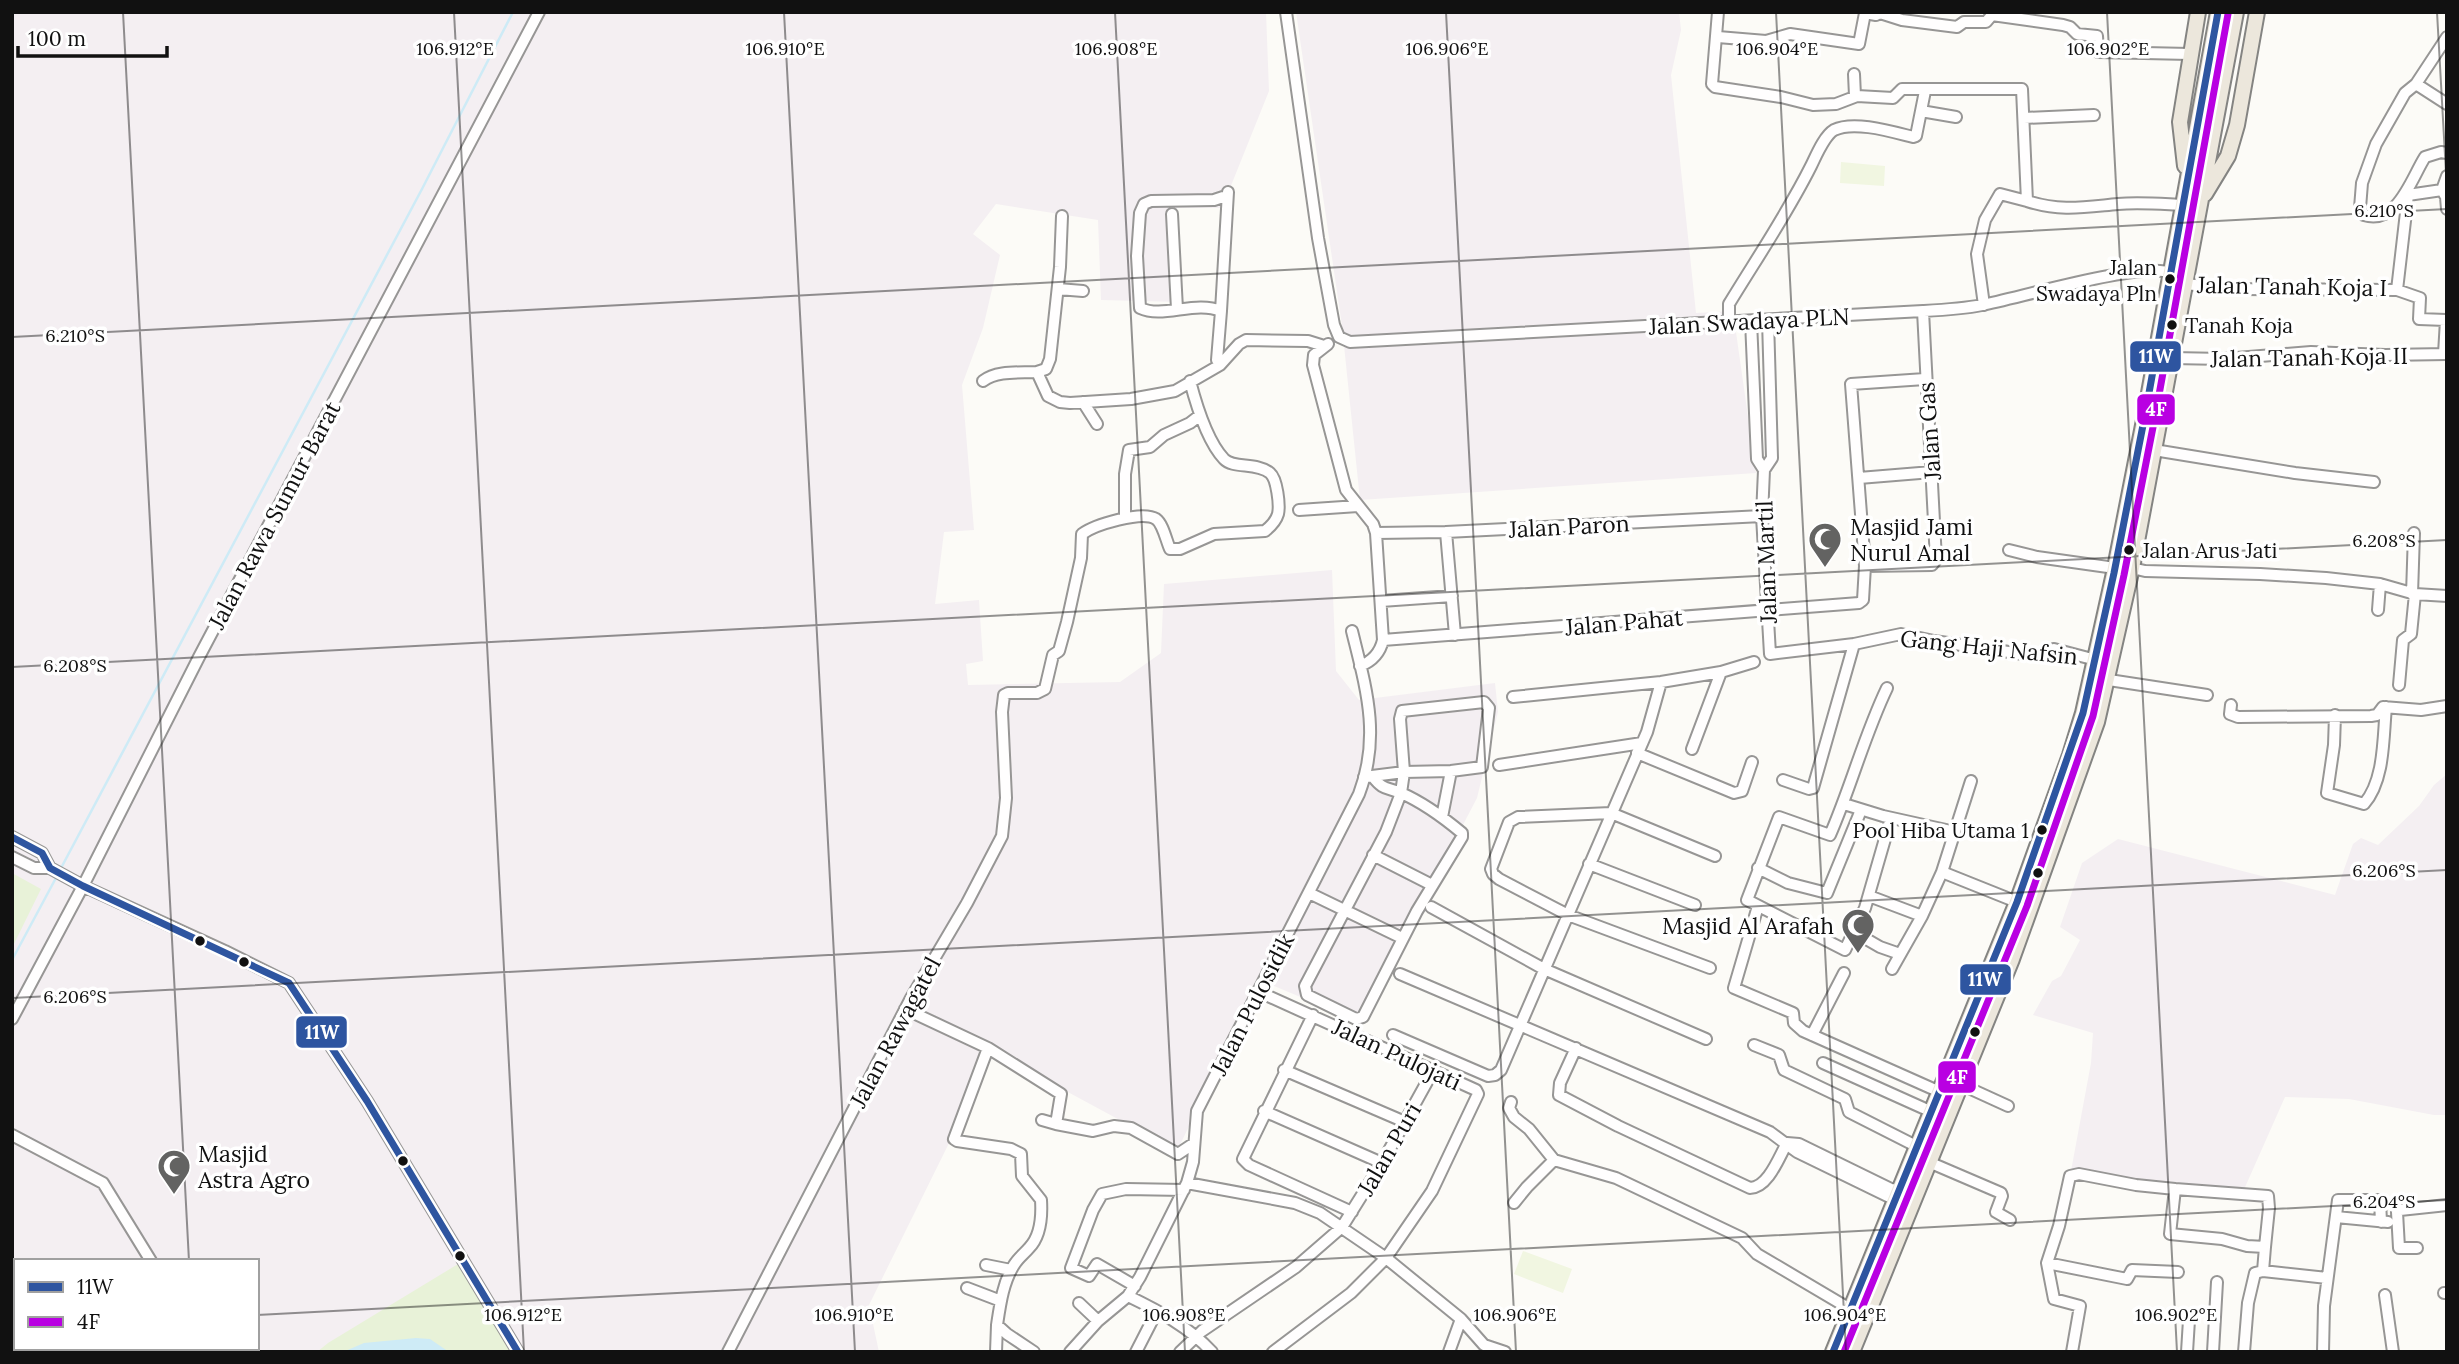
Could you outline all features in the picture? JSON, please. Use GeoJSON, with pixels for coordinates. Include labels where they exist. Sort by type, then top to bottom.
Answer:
{"type":"FeatureCollection","features":[{"type":"Feature","properties":{"kind":"main road"},"geometry":{"type":"LineString","coordinates":[[2187,181],[2180,122],[2198,12]]}},
{"type":"Feature","properties":{"kind":"main road"},"geometry":{"type":"LineString","coordinates":[[1833,1352],[2017,902],[2070,755],[2096,660],[2115,568],[2164,271],[2175,255],[2218,12]]}},
{"type":"Feature","properties":{"kind":"main road"},"geometry":{"type":"LineString","coordinates":[[1852,1352],[2012,959],[2077,783],[2109,680],[2236,12]]}},
{"type":"Feature","properties":{"kind":"main road"},"geometry":{"type":"LineString","coordinates":[[2202,198],[2228,156],[2237,125],[2257,12]]}},
{"type":"Feature","properties":{"kind":"street","name":"Jalan Rawa Sumur Barat"},"geometry":{"type":"LineString","coordinates":[[12,1019],[83,887],[205,645],[539,12]]}},
{"type":"Feature","properties":{"kind":"street"},"geometry":{"type":"LineString","coordinates":[[1286,12],[1318,238],[1334,325],[1339,337],[1314,355],[1313,365],[1346,490],[1373,524],[1376,533],[1383,640],[1372,660],[1360,666]]}},
{"type":"Feature","properties":{"kind":"street"},"geometry":{"type":"LineString","coordinates":[[1718,12],[1712,84],[1715,87],[1814,105],[1836,104],[1855,96],[1893,98],[1902,89],[2022,89],[2027,201]]}},
{"type":"Feature","properties":{"kind":"street"},"geometry":{"type":"LineString","coordinates":[[1718,37],[1766,41],[1790,34],[1858,44],[1865,12],[1876,15],[1880,13],[1912,22],[1957,27],[1964,22],[1986,22],[1992,15],[2063,25],[2077,34],[2097,36],[2098,52],[2190,54]]}},
{"type":"Feature","properties":{"kind":"street"},"geometry":{"type":"LineString","coordinates":[[2447,37],[2443,51],[2416,84],[2404,93],[2376,144],[2361,183],[2360,208],[2364,215],[2376,216],[2393,209],[2425,157],[2447,153]]}},
{"type":"Feature","properties":{"kind":"street"},"geometry":{"type":"LineString","coordinates":[[1854,74],[1855,96]]}},
{"type":"Feature","properties":{"kind":"street"},"geometry":{"type":"LineString","coordinates":[[2416,84],[2447,104]]}},
{"type":"Feature","properties":{"kind":"street"},"geometry":{"type":"LineString","coordinates":[[1729,322],[1729,303],[1795,197],[1816,155],[1833,131],[1857,127],[1913,137],[1916,135],[1925,91]]}},
{"type":"Feature","properties":{"kind":"street"},"geometry":{"type":"LineString","coordinates":[[1921,111],[1956,117]]}},
{"type":"Feature","properties":{"kind":"street"},"geometry":{"type":"LineString","coordinates":[[2024,118],[2094,115]]}},
{"type":"Feature","properties":{"kind":"street"},"geometry":{"type":"LineString","coordinates":[[2447,176],[2442,190],[2447,209]]}},
{"type":"Feature","properties":{"kind":"street","name":"Jalan Tanah Koja I"},"geometry":{"type":"LineString","coordinates":[[2186,284],[2230,289],[2397,290],[2408,195],[2442,190]]}},
{"type":"Feature","properties":{"kind":"street"},"geometry":{"type":"LineString","coordinates":[[1984,305],[1977,260],[1985,220],[2000,194],[2049,208],[2096,208],[2122,204],[2183,205]]}},
{"type":"Feature","properties":{"kind":"street"},"geometry":{"type":"LineString","coordinates":[[1220,365],[1217,360],[1221,311],[1225,195],[1214,200],[1151,201],[1144,204],[1140,212],[1138,244],[1140,308],[1146,311],[1198,307],[1221,311]]}},
{"type":"Feature","properties":{"kind":"street"},"geometry":{"type":"LineString","coordinates":[[1172,214],[1177,309]]}},
{"type":"Feature","properties":{"kind":"street"},"geometry":{"type":"LineString","coordinates":[[983,381],[1002,373],[1037,372],[1046,369],[1050,359],[1058,289],[1062,216]]}},
{"type":"Feature","properties":{"kind":"street","name":"Jalan Swadaya PLN"},"geometry":{"type":"LineString","coordinates":[[1339,337],[1357,342],[1923,311],[1984,305],[2080,282],[2164,271]]}},
{"type":"Feature","properties":{"kind":"street"},"geometry":{"type":"LineString","coordinates":[[1058,289],[1083,291]]}},
{"type":"Feature","properties":{"kind":"street"},"geometry":{"type":"LineString","coordinates":[[2397,290],[2420,298],[2419,319],[2446,320],[2445,354]]}},
{"type":"Feature","properties":{"kind":"street","name":"Jalan Gas"},"geometry":{"type":"LineString","coordinates":[[1865,566],[1935,563],[1923,311]]}},
{"type":"Feature","properties":{"kind":"street","name":"Jalan Martil"},"geometry":{"type":"LineString","coordinates":[[1768,320],[1772,458],[1764,470],[1762,516],[1770,654],[1854,644]]}},
{"type":"Feature","properties":{"kind":"street","name":"Jalan Martil"},"geometry":{"type":"LineString","coordinates":[[1751,321],[1757,459],[1764,470]]}},
{"type":"Feature","properties":{"kind":"street"},"geometry":{"type":"LineString","coordinates":[[1037,372],[1050,399],[1083,402],[1175,391],[1220,365],[1246,340],[1308,341],[1324,346]]}},
{"type":"Feature","properties":{"kind":"street","name":"Jalan Tanah Koja II"},"geometry":{"type":"LineString","coordinates":[[2172,358],[2224,359],[2311,352],[2445,354]]}},
{"type":"Feature","properties":{"kind":"street"},"geometry":{"type":"LineString","coordinates":[[1865,566],[1851,384],[1925,379]]}},
{"type":"Feature","properties":{"kind":"street"},"geometry":{"type":"LineString","coordinates":[[1190,381],[1199,416],[1227,462],[1255,466],[1272,474],[1278,509],[1277,517],[1265,531],[1214,534],[1178,549],[1170,548],[1154,517],[1125,517],[1125,474],[1129,450],[1150,447],[1164,435],[1190,424],[1199,416]]}},
{"type":"Feature","properties":{"kind":"street"},"geometry":{"type":"LineString","coordinates":[[1083,402],[1097,424]]}},
{"type":"Feature","properties":{"kind":"street"},"geometry":{"type":"LineString","coordinates":[[2154,450],[2295,473],[2374,482]]}},
{"type":"Feature","properties":{"kind":"street"},"geometry":{"type":"LineString","coordinates":[[1859,478],[1932,472]]}},
{"type":"Feature","properties":{"kind":"street"},"geometry":{"type":"LineString","coordinates":[[1299,510],[1358,506]]}},
{"type":"Feature","properties":{"kind":"street","name":"Jalan Paron"},"geometry":{"type":"LineString","coordinates":[[1376,533],[1762,516]]}},
{"type":"Feature","properties":{"kind":"street","name":"Jalan Rawagatel"},"geometry":{"type":"LineString","coordinates":[[728,1352],[905,1009],[967,903],[1002,836],[1006,798],[1003,699],[1006,693],[1043,692],[1053,655],[1059,651],[1067,622],[1081,558],[1082,534],[1125,517]]}},
{"type":"Feature","properties":{"kind":"street"},"geometry":{"type":"LineString","coordinates":[[1446,532],[1455,635]]}},
{"type":"Feature","properties":{"kind":"street"},"geometry":{"type":"LineString","coordinates":[[2399,685],[2403,640],[2411,634],[2414,533]]}},
{"type":"Feature","properties":{"kind":"street"},"geometry":{"type":"LineString","coordinates":[[2009,550],[2037,557],[2115,568]]}},
{"type":"Feature","properties":{"kind":"street","name":"Jalan Pahat"},"geometry":{"type":"LineString","coordinates":[[1383,640],[1855,605],[1863,600],[1865,566]]}},
{"type":"Feature","properties":{"kind":"street"},"geometry":{"type":"LineString","coordinates":[[2132,568],[2145,571],[2260,574],[2380,584],[2414,594],[2447,596]]}},
{"type":"Feature","properties":{"kind":"street"},"geometry":{"type":"LineString","coordinates":[[2378,610],[2380,584]]}},
{"type":"Feature","properties":{"kind":"street"},"geometry":{"type":"LineString","coordinates":[[1381,601],[1452,596]]}},
{"type":"Feature","properties":{"kind":"street","name":"Jalan Pulosidik"},"geometry":{"type":"LineString","coordinates":[[1070,1352],[1135,1286],[1185,1187],[1193,1162],[1197,1111],[1369,777],[1370,706],[1352,631]]}},
{"type":"Feature","properties":{"kind":"street","name":"Gang Haji Nafsin"},"geometry":{"type":"LineString","coordinates":[[1854,644],[1901,634],[2043,657],[2054,649],[2096,660]]}},
{"type":"Feature","properties":{"kind":"street"},"geometry":{"type":"LineString","coordinates":[[1783,779],[1809,789],[1813,788],[1854,644]]}},
{"type":"Feature","properties":{"kind":"street"},"geometry":{"type":"LineString","coordinates":[[1513,697],[1661,682],[1721,672],[1754,662]]}},
{"type":"Feature","properties":{"kind":"street"},"geometry":{"type":"LineString","coordinates":[[1692,749],[1721,672]]}},
{"type":"Feature","properties":{"kind":"street"},"geometry":{"type":"LineString","coordinates":[[2109,680],[2207,695]]}},
{"type":"Feature","properties":{"kind":"street"},"geometry":{"type":"LineString","coordinates":[[1393,1035],[1488,1076],[1501,1070],[1640,748],[1654,712],[1661,682]]}},
{"type":"Feature","properties":{"kind":"street"},"geometry":{"type":"LineString","coordinates":[[1887,688],[1875,712],[1844,804],[1828,836],[1779,817],[1747,900],[1842,950],[1846,948],[1869,896],[1891,818]]}},
{"type":"Feature","properties":{"kind":"street"},"geometry":{"type":"LineString","coordinates":[[1369,777],[1385,789],[1401,793],[1442,817],[1462,833],[1462,837],[1402,938],[1363,1017],[1356,1019],[1304,991],[1386,832],[1401,793],[1404,772],[1400,719],[1402,711],[1484,702],[1489,708],[1483,764],[1479,768],[1404,772],[1369,777]]}},
{"type":"Feature","properties":{"kind":"street"},"geometry":{"type":"LineString","coordinates":[[2231,705],[2230,714],[2238,717],[2371,716],[2377,715],[2383,707],[2421,710],[2447,706]]}},
{"type":"Feature","properties":{"kind":"street"},"geometry":{"type":"LineString","coordinates":[[2335,715],[2327,793],[2364,804],[2378,774],[2386,707]]}},
{"type":"Feature","properties":{"kind":"street"},"geometry":{"type":"LineString","coordinates":[[1499,765],[1640,748],[1734,793],[1742,791],[1752,762]]}},
{"type":"Feature","properties":{"kind":"street"},"geometry":{"type":"LineString","coordinates":[[1442,817],[1451,771]]}},
{"type":"Feature","properties":{"kind":"street"},"geometry":{"type":"LineString","coordinates":[[1892,969],[1922,916],[1942,872],[1971,781]]}},
{"type":"Feature","properties":{"kind":"street"},"geometry":{"type":"LineString","coordinates":[[1844,804],[1955,832]]}},
{"type":"Feature","properties":{"kind":"street"},"geometry":{"type":"LineString","coordinates":[[1758,868],[1788,883],[1826,893],[1861,810]]}},
{"type":"Feature","properties":{"kind":"street"},"geometry":{"type":"LineString","coordinates":[[1710,968],[1568,915],[1493,874],[1492,863],[1508,822],[1518,817],[1611,813],[1715,856]]}},
{"type":"Feature","properties":{"kind":"street"},"geometry":{"type":"LineString","coordinates":[[12,837],[42,853],[53,870]]}},
{"type":"Feature","properties":{"kind":"street"},"geometry":{"type":"LineString","coordinates":[[1373,855],[1432,885]]}},
{"type":"Feature","properties":{"kind":"street"},"geometry":{"type":"LineString","coordinates":[[12,857],[34,868],[53,870],[83,887],[289,983],[367,1101],[519,1352]]}},
{"type":"Feature","properties":{"kind":"street"},"geometry":{"type":"LineString","coordinates":[[1589,864],[1695,905]]}},
{"type":"Feature","properties":{"kind":"street"},"geometry":{"type":"LineString","coordinates":[[1942,872],[2017,902]]}},
{"type":"Feature","properties":{"kind":"street"},"geometry":{"type":"LineString","coordinates":[[1309,893],[1402,938]]}},
{"type":"Feature","properties":{"kind":"street"},"geometry":{"type":"LineString","coordinates":[[1869,896],[1922,916]]}},
{"type":"Feature","properties":{"kind":"street"},"geometry":{"type":"LineString","coordinates":[[1758,906],[1734,988],[1792,1013],[1795,1024],[1812,1035],[1940,1092]]}},
{"type":"Feature","properties":{"kind":"street"},"geometry":{"type":"LineString","coordinates":[[1430,907],[1544,969],[1706,1039]]}},
{"type":"Feature","properties":{"kind":"street"},"geometry":{"type":"LineString","coordinates":[[1854,932],[1880,947],[1900,954]]}},
{"type":"Feature","properties":{"kind":"street"},"geometry":{"type":"LineString","coordinates":[[1812,1035],[1844,973]]}},
{"type":"Feature","properties":{"kind":"street"},"geometry":{"type":"LineString","coordinates":[[1400,974],[1770,1132],[1797,1152],[1898,1195],[1912,1208]]}},
{"type":"Feature","properties":{"kind":"street","name":"Jalan Pulojati"},"geometry":{"type":"LineString","coordinates":[[1257,991],[1475,1090],[1477,1098],[1432,1191],[1386,1258]]}},
{"type":"Feature","properties":{"kind":"street"},"geometry":{"type":"LineString","coordinates":[[905,1009],[988,1048],[1061,1094],[1056,1124]]}},
{"type":"Feature","properties":{"kind":"street"},"geometry":{"type":"LineString","coordinates":[[1312,1015],[1243,1156],[1244,1162],[1352,1212]]}},
{"type":"Feature","properties":{"kind":"street"},"geometry":{"type":"LineString","coordinates":[[1754,1045],[1779,1055],[1784,1070],[1845,1099],[1849,1112],[1918,1147]]}},
{"type":"Feature","properties":{"kind":"street"},"geometry":{"type":"LineString","coordinates":[[988,1048],[954,1139],[1011,1149],[1021,1154],[1022,1176],[1039,1195],[1042,1205],[1038,1234],[1032,1246],[1011,1270],[1001,1301],[996,1352]]}},
{"type":"Feature","properties":{"kind":"street"},"geometry":{"type":"LineString","coordinates":[[1576,1048],[1560,1083],[1559,1095],[1750,1188],[1756,1188],[1763,1183],[1787,1143]]}},
{"type":"Feature","properties":{"kind":"street"},"geometry":{"type":"LineString","coordinates":[[1823,1063],[1932,1112]]}},
{"type":"Feature","properties":{"kind":"street"},"geometry":{"type":"LineString","coordinates":[[1284,1070],[1405,1122]]}},
{"type":"Feature","properties":{"kind":"street","name":"Jalan Puri"},"geometry":{"type":"LineString","coordinates":[[1180,1352],[1196,1336],[1267,1289],[1342,1227],[1382,1163],[1433,1071]]}},
{"type":"Feature","properties":{"kind":"street"},"geometry":{"type":"LineString","coordinates":[[1962,1085],[2008,1106]]}},
{"type":"Feature","properties":{"kind":"street"},"geometry":{"type":"LineString","coordinates":[[1511,1102],[1509,1108],[1514,1117],[1532,1132],[1554,1160],[1616,1178],[1733,1234],[1749,1243],[1757,1254],[1850,1310]]}},
{"type":"Feature","properties":{"kind":"street"},"geometry":{"type":"LineString","coordinates":[[1264,1111],[1382,1163]]}},
{"type":"Feature","properties":{"kind":"street"},"geometry":{"type":"LineString","coordinates":[[1042,1120],[1093,1131],[1114,1126],[1131,1128],[1178,1154],[1193,1144]]}},
{"type":"Feature","properties":{"kind":"street"},"geometry":{"type":"LineString","coordinates":[[12,1136],[103,1183],[150,1259]]}},
{"type":"Feature","properties":{"kind":"street"},"geometry":{"type":"LineString","coordinates":[[1514,1203],[1554,1160]]}},
{"type":"Feature","properties":{"kind":"street"},"geometry":{"type":"LineString","coordinates":[[1931,1163],[2001,1193],[1996,1212],[2010,1220]]}},
{"type":"Feature","properties":{"kind":"street"},"geometry":{"type":"LineString","coordinates":[[2072,1352],[2080,1306],[2054,1299],[2047,1263],[2059,1226],[2070,1176],[2079,1174],[2136,1185],[2268,1196],[2265,1247],[2247,1311],[2244,1352]]}},
{"type":"Feature","properties":{"kind":"street"},"geometry":{"type":"LineString","coordinates":[[1135,1286],[1096,1264],[1089,1276],[1071,1268],[1102,1194],[1126,1189],[1185,1187],[1296,1203],[1320,1213],[1386,1258],[1461,1319],[1484,1345],[1505,1352]]}},
{"type":"Feature","properties":{"kind":"street"},"geometry":{"type":"LineString","coordinates":[[2175,1189],[2171,1234],[2265,1247]]}},
{"type":"Feature","properties":{"kind":"street"},"geometry":{"type":"LineString","coordinates":[[2323,1352],[2327,1278],[2340,1199],[2379,1200],[2381,1222]]}},
{"type":"Feature","properties":{"kind":"street"},"geometry":{"type":"LineString","coordinates":[[2417,1248],[2399,1248],[2397,1218],[2400,1210],[2447,1205]]}},
{"type":"Feature","properties":{"kind":"street"},"geometry":{"type":"LineString","coordinates":[[2336,1217],[2381,1222],[2397,1218]]}},
{"type":"Feature","properties":{"kind":"street"},"geometry":{"type":"LineString","coordinates":[[1273,1352],[1351,1293],[1386,1258]]}},
{"type":"Feature","properties":{"kind":"street"},"geometry":{"type":"LineString","coordinates":[[2047,1263],[2127,1279],[2132,1270],[2178,1272]]}},
{"type":"Feature","properties":{"kind":"street"},"geometry":{"type":"LineString","coordinates":[[986,1265],[1011,1270]]}},
{"type":"Feature","properties":{"kind":"street"},"geometry":{"type":"LineString","coordinates":[[2259,1272],[2327,1278]]}},
{"type":"Feature","properties":{"kind":"street"},"geometry":{"type":"LineString","coordinates":[[2213,1352],[2217,1283]]}},
{"type":"Feature","properties":{"kind":"street"},"geometry":{"type":"LineString","coordinates":[[967,1288],[1001,1301]]}},
{"type":"Feature","properties":{"kind":"street"},"geometry":{"type":"LineString","coordinates":[[1128,1296],[1196,1336],[1212,1352]]}},
{"type":"Feature","properties":{"kind":"street"},"geometry":{"type":"LineString","coordinates":[[2385,1296],[2393,1352]]}},
{"type":"Feature","properties":{"kind":"street"},"geometry":{"type":"LineString","coordinates":[[1079,1303],[1098,1321]]}},
{"type":"Feature","properties":{"kind":"street"},"geometry":{"type":"LineString","coordinates":[[1136,1352],[1157,1311]]}},
{"type":"Feature","properties":{"kind":"street"},"geometry":{"type":"LineString","coordinates":[[1449,1352],[1461,1319]]}},
{"type":"Feature","properties":{"kind":"street"},"geometry":{"type":"LineString","coordinates":[[2187,1352],[2189,1320]]}},
{"type":"Feature","properties":{"kind":"street"},"geometry":{"type":"LineString","coordinates":[[997,1325],[1007,1335],[1034,1352]]}},
{"type":"Feature","properties":{"kind":"shaded area"},"geometry":{"type":"Polygon","coordinates":[[[12,12],[1266,12],[1269,91],[1222,208],[1177,208],[1180,302],[1101,300],[1098,220],[996,204],[973,234],[1000,255],[983,328],[962,385],[974,530],[944,532],[935,604],[979,600],[983,661],[966,664],[968,685],[1120,682],[1161,653],[1164,584],[1332,570],[1336,671],[1359,700],[1495,683],[1498,712],[1477,798],[1360,1022],[1260,980],[1177,1151],[994,1052],[869,1305],[879,1352],[12,1352],[12,12]]]}},
{"type":"Feature","properties":{"kind":"shaded area"},"geometry":{"type":"Polygon","coordinates":[[[1296,12],[1679,12],[1681,30],[1671,75],[1696,313],[1733,311],[1756,473],[1360,500],[1342,326],[1296,12]]]}},
{"type":"Feature","properties":{"kind":"shaded area"},"geometry":{"type":"Polygon","coordinates":[[[2447,774],[2447,1115],[2349,1099],[2285,1097],[2242,1194],[2152,1192],[2113,1187],[2071,1171],[2091,1063],[2093,1033],[2033,1015],[2052,981],[2061,976],[2080,940],[2060,927],[2082,863],[2118,839],[2335,895],[2353,844],[2361,838],[2378,845],[2419,806],[2434,785],[2447,774]]]}},
{"type":"Feature","properties":{"kind":"green space"},"geometry":{"type":"Polygon","coordinates":[[[1841,162],[1885,166],[1884,186],[1840,183],[1841,162]]]}},
{"type":"Feature","properties":{"kind":"green space"},"geometry":{"type":"Polygon","coordinates":[[[12,873],[41,889],[12,948],[12,873]]]}},
{"type":"Feature","properties":{"kind":"green space"},"geometry":{"type":"Polygon","coordinates":[[[1523,1251],[1572,1269],[1563,1293],[1514,1274],[1523,1251]]]}},
{"type":"Feature","properties":{"kind":"green space"},"geometry":{"type":"Polygon","coordinates":[[[463,1261],[511,1352],[317,1352],[328,1343],[463,1261]]]}},
{"type":"Feature","properties":{"kind":"water"},"geometry":{"type":"Polygon","coordinates":[[[430,1339],[449,1352],[343,1352],[364,1343],[430,1339]]]}},
{"type":"Feature","properties":{"kind":"waterway"},"geometry":{"type":"LineString","coordinates":[[60,870],[422,189],[513,12]]}},
{"type":"Feature","properties":{"kind":"waterway"},"geometry":{"type":"LineString","coordinates":[[12,960],[57,876]]}},
{"type":"Feature","properties":{"kind":"transit line","name":"11W"},"geometry":{"type":"LineString","coordinates":[[1833,1352],[2017,902],[2083,713],[2145,415],[2218,12]]}},
{"type":"Feature","properties":{"kind":"transit line","name":"4F"},"geometry":{"type":"LineString","coordinates":[[1844,1352],[2027,906],[2093,716],[2155,417],[2228,14]]}},
{"type":"Feature","properties":{"kind":"transit line","name":"11W"},"geometry":{"type":"LineString","coordinates":[[12,837],[42,853],[50,868],[83,886],[289,983],[367,1101],[518,1352]]}},
{"type":"Feature","properties":{"kind":"place","name":"Jalan Swadaya Pln"},"geometry":{"type":"Point","coordinates":[2170,279]}},
{"type":"Feature","properties":{"kind":"place","name":"Tanah Koja"},"geometry":{"type":"Point","coordinates":[2172,325]}},
{"type":"Feature","properties":{"kind":"place","name":"Jalan Arus Jati"},"geometry":{"type":"Point","coordinates":[2129,550]}},
{"type":"Feature","properties":{"kind":"place","name":"Masjid Jami Nurul Amal"},"geometry":{"type":"Point","coordinates":[1825,569]}},
{"type":"Feature","properties":{"kind":"place","name":"Pool Hiba Utama 1"},"geometry":{"type":"Point","coordinates":[2042,830]}},
{"type":"Feature","properties":{"kind":"place","name":"Masjid Al Arafah"},"geometry":{"type":"Point","coordinates":[1858,955]}},
{"type":"Feature","properties":{"kind":"place","name":"Masjid Astra Agro"},"geometry":{"type":"Point","coordinates":[174,1196]}}]}
